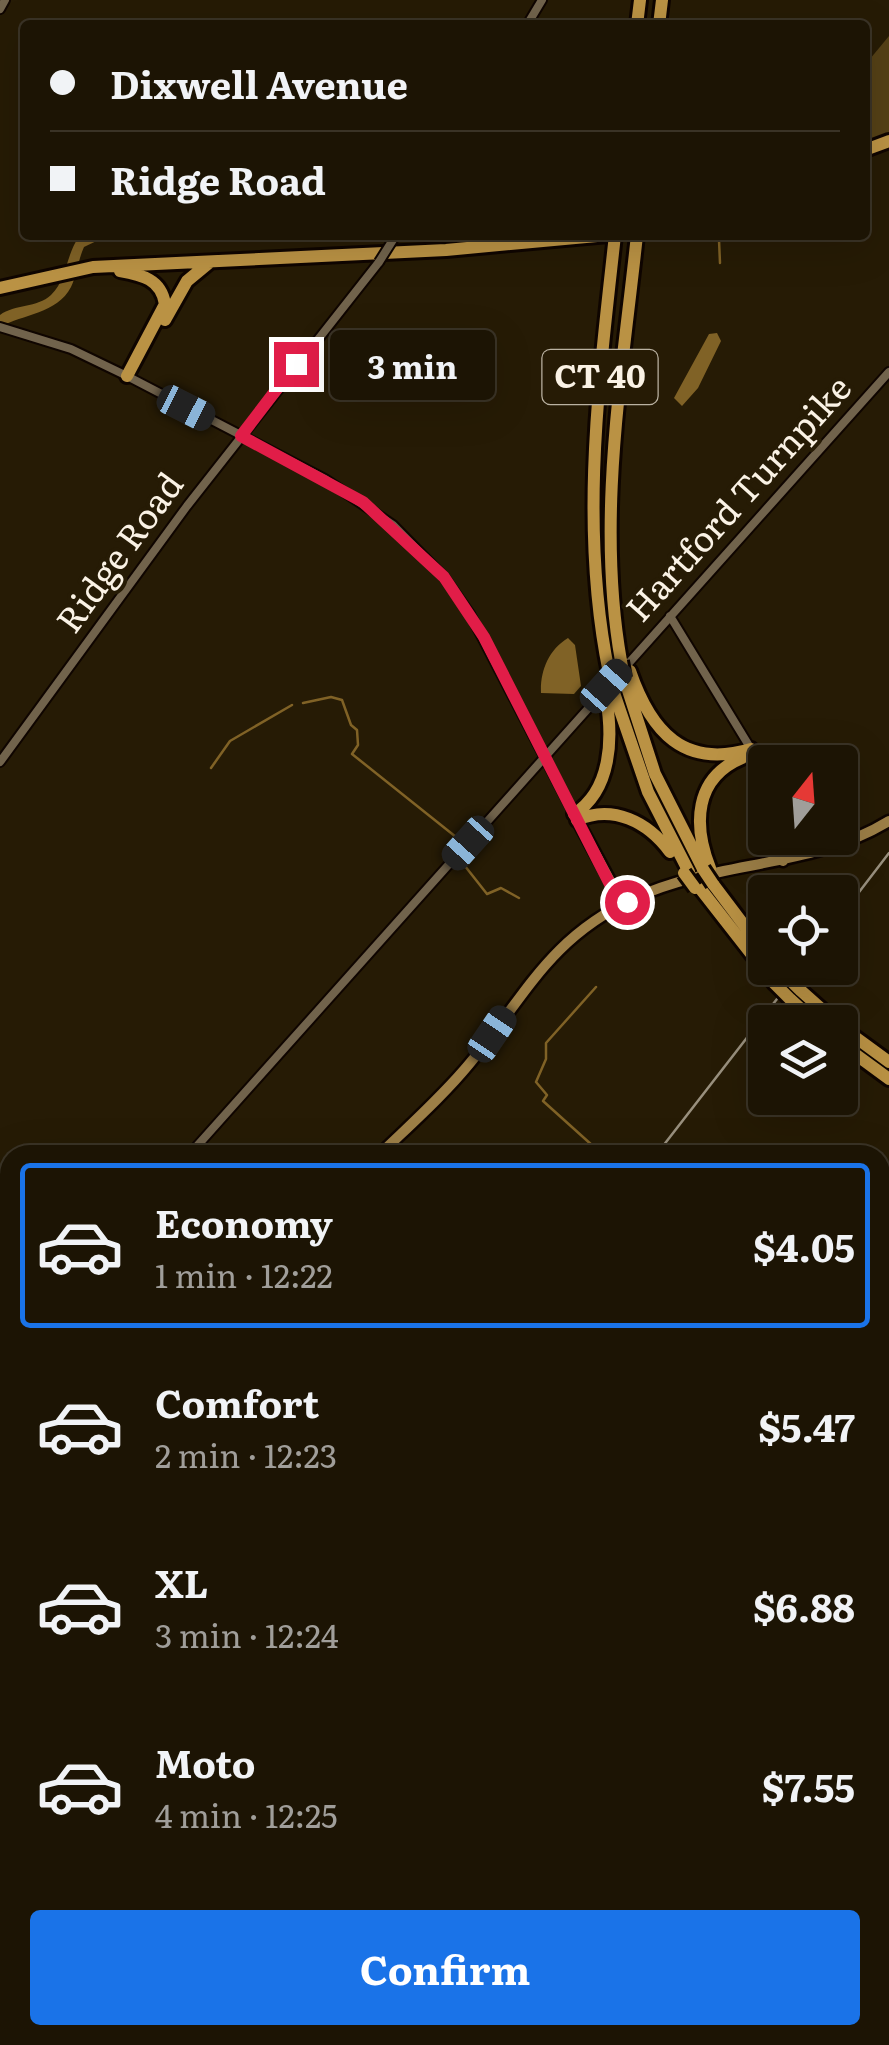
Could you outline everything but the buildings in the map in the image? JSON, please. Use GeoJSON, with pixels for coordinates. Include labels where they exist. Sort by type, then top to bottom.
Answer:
{"type":"FeatureCollection","features":[{"type":"Feature","properties":{"kind":"highway"},"geometry":{"type":"LineString","coordinates":[[0,285],[76,267],[461,240]]}},
{"type":"Feature","properties":{"kind":"highway"},"geometry":{"type":"LineString","coordinates":[[76,267],[446,250],[556,240]]}},
{"type":"Feature","properties":{"kind":"highway","name":"CT 40"},"geometry":{"type":"LineString","coordinates":[[612,240],[595,425],[587,583],[608,686],[642,779],[706,886]]}},
{"type":"Feature","properties":{"kind":"highway","name":"CT 40"},"geometry":{"type":"LineString","coordinates":[[636,241],[610,495],[612,604],[655,774],[697,871]]}},
{"type":"Feature","properties":{"kind":"highway"},"geometry":{"type":"LineString","coordinates":[[127,376],[144,357],[187,282],[213,260]]}},
{"type":"Feature","properties":{"kind":"highway"},"geometry":{"type":"LineString","coordinates":[[76,267],[149,279],[164,294],[158,322],[127,376]]}},
{"type":"Feature","properties":{"kind":"highway"},"geometry":{"type":"LineString","coordinates":[[625,666],[650,715],[680,746],[712,756],[748,752]]}},
{"type":"Feature","properties":{"kind":"highway"},"geometry":{"type":"LineString","coordinates":[[576,817],[594,794],[605,768],[608,686]]}},
{"type":"Feature","properties":{"kind":"highway"},"geometry":{"type":"LineString","coordinates":[[697,871],[705,789],[718,770],[748,754]]}},
{"type":"Feature","properties":{"kind":"highway"},"geometry":{"type":"LineString","coordinates":[[576,817],[602,813],[636,821],[697,871],[748,939]]}},
{"type":"Feature","properties":{"kind":"highway"},"geometry":{"type":"LineString","coordinates":[[706,886],[748,935]]}},
{"type":"Feature","properties":{"kind":"highway"},"geometry":{"type":"LineString","coordinates":[[787,985],[802,1005]]}},
{"type":"Feature","properties":{"kind":"highway"},"geometry":{"type":"LineString","coordinates":[[794,994],[810,1005]]}},
{"type":"Feature","properties":{"kind":"highway"},"geometry":{"type":"LineString","coordinates":[[858,1039],[889,1062]]}},
{"type":"Feature","properties":{"kind":"highway"},"geometry":{"type":"LineString","coordinates":[[858,1056],[889,1079]]}},
{"type":"Feature","properties":{"kind":"main road"},"geometry":{"type":"LineString","coordinates":[[0,9],[5,0]]}},
{"type":"Feature","properties":{"kind":"main road","name":"Ridge Road"},"geometry":{"type":"LineString","coordinates":[[0,762],[241,436],[393,240]]}},
{"type":"Feature","properties":{"kind":"main road"},"geometry":{"type":"LineString","coordinates":[[1,327],[71,349],[127,376],[363,502],[429,561],[470,614],[622,905]]}},
{"type":"Feature","properties":{"kind":"main road","name":"Hartford Turnpike"},"geometry":{"type":"LineString","coordinates":[[198,1145],[889,372]]}},
{"type":"Feature","properties":{"kind":"main road"},"geometry":{"type":"LineString","coordinates":[[670,616],[748,745]]}},
{"type":"Feature","properties":{"kind":"main road"},"geometry":{"type":"LineString","coordinates":[[389,1145],[470,1063],[538,968],[569,940],[622,905],[677,884],[836,848],[889,820]]}},
{"type":"Feature","properties":{"kind":"main road"},"geometry":{"type":"LineString","coordinates":[[781,855],[783,862]]}},
{"type":"Feature","properties":{"kind":"shaded area"},"geometry":{"type":"Polygon","coordinates":[[[889,36],[889,133],[870,140],[870,59],[889,36]]]}},
{"type":"Feature","properties":{"kind":"shaded area"},"geometry":{"type":"Polygon","coordinates":[[[77,240],[99,240],[84,247],[65,296],[39,312],[0,327],[0,315],[51,295],[77,240]]]}},
{"type":"Feature","properties":{"kind":"shaded area"},"geometry":{"type":"Polygon","coordinates":[[[717,333],[721,341],[698,388],[682,406],[674,398],[709,334],[717,333]]]}},
{"type":"Feature","properties":{"kind":"shaded area"},"geometry":{"type":"Polygon","coordinates":[[[568,638],[575,645],[581,686],[574,694],[541,693],[547,662],[568,638]]]}},
{"type":"Feature","properties":{"kind":"waterway"},"geometry":{"type":"LineString","coordinates":[[719,240],[720,263]]}},
{"type":"Feature","properties":{"kind":"waterway"},"geometry":{"type":"LineString","coordinates":[[303,703],[331,697],[342,700],[351,725],[357,730],[358,745],[352,754],[461,841]]}},
{"type":"Feature","properties":{"kind":"waterway"},"geometry":{"type":"LineString","coordinates":[[211,768],[230,741],[292,705]]}},
{"type":"Feature","properties":{"kind":"waterway"},"geometry":{"type":"LineString","coordinates":[[461,861],[487,894],[501,888],[519,898]]}},
{"type":"Feature","properties":{"kind":"waterway"},"geometry":{"type":"LineString","coordinates":[[592,1145],[543,1101],[547,1095],[536,1082],[546,1059],[546,1043],[596,987]]}},
{"type":"Feature","properties":{"kind":"railway"},"geometry":{"type":"LineString","coordinates":[[858,893],[889,853]]}},
{"type":"Feature","properties":{"kind":"railway"},"geometry":{"type":"LineString","coordinates":[[664,1145],[788,985]]}},
{"type":"Feature","properties":{"kind":"route"},"geometry":{"type":"LineString","coordinates":[[296,364],[241,436],[363,502],[409,540],[444,577],[484,637],[617,898],[622,905],[627,902]]}}]}
